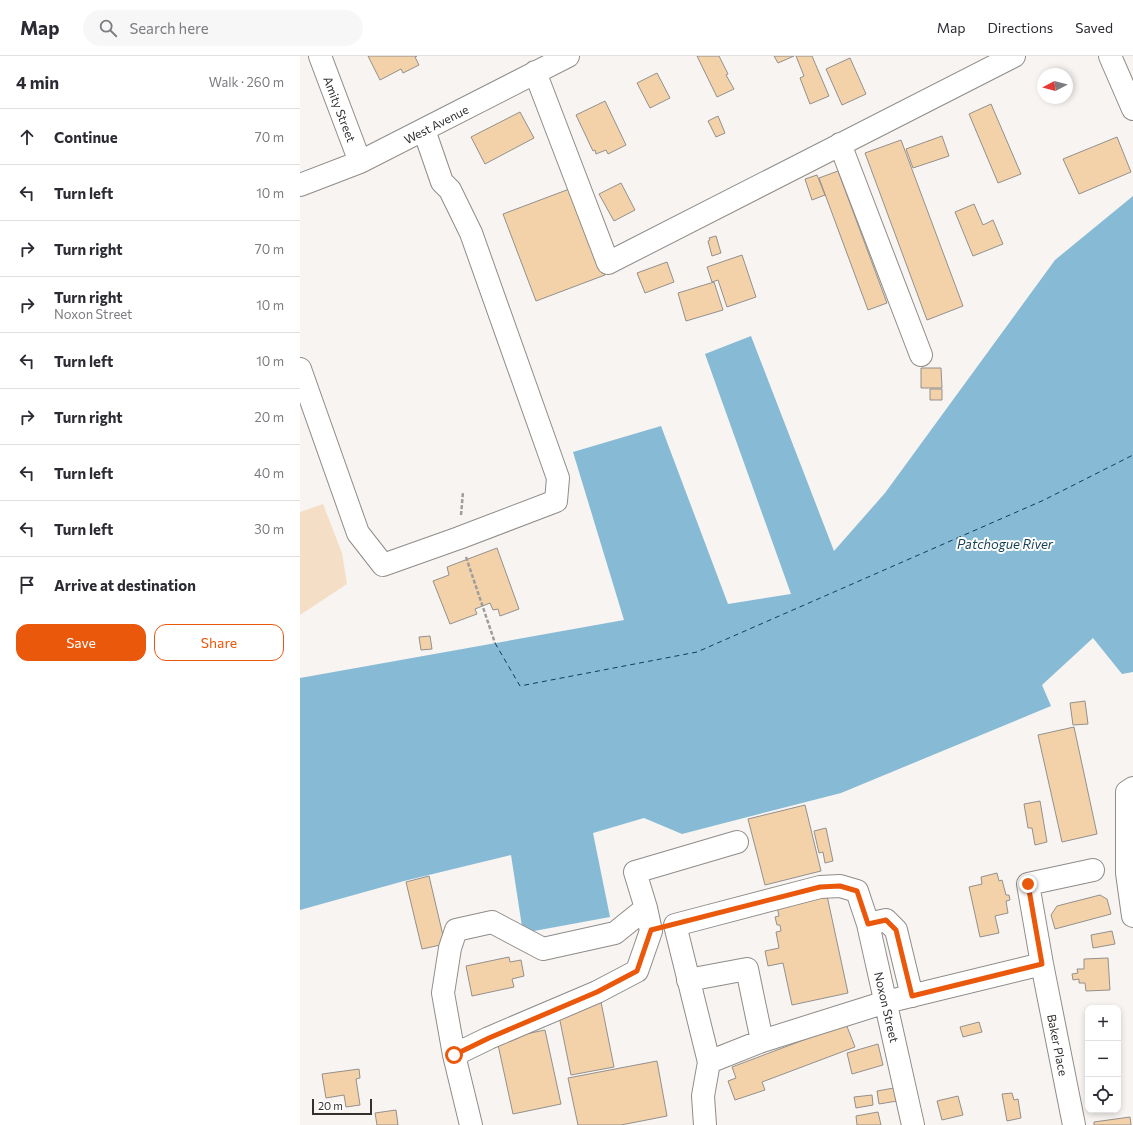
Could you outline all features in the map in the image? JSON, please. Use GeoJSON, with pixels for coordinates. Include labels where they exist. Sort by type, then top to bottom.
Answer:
{"type":"FeatureCollection","features":[{"type":"Feature","properties":{"kind":"street","name":"Amity Street"},"geometry":{"type":"LineString","coordinates":[[320,56],[360,162]]}},
{"type":"Feature","properties":{"kind":"street","name":"West Avenue"},"geometry":{"type":"LineString","coordinates":[[300,185],[360,162],[568,56]]}},
{"type":"Feature","properties":{"kind":"street"},"geometry":{"type":"LineString","coordinates":[[536,72],[608,262],[1014,56]]}},
{"type":"Feature","properties":{"kind":"street"},"geometry":{"type":"LineString","coordinates":[[1110,56],[1133,109]]}},
{"type":"Feature","properties":{"kind":"street"},"geometry":{"type":"LineString","coordinates":[[300,369],[358,533],[383,565],[556,501],[558,478],[471,233],[450,190],[442,182],[430,127]]}},
{"type":"Feature","properties":{"kind":"street"},"geometry":{"type":"LineString","coordinates":[[840,144],[921,355]]}},
{"type":"Feature","properties":{"kind":"street"},"geometry":{"type":"LineString","coordinates":[[1133,788],[1127,792],[1126,873],[1133,916]]}},
{"type":"Feature","properties":{"kind":"street"},"geometry":{"type":"LineString","coordinates":[[456,1061],[489,1038],[597,992],[637,971],[651,930],[635,872],[737,842]]}},
{"type":"Feature","properties":{"kind":"street","name":"Baker Place"},"geometry":{"type":"LineString","coordinates":[[1074,1125],[1042,964],[1028,884],[1093,870]]}},
{"type":"Feature","properties":{"kind":"street","name":"Noxon Street"},"geometry":{"type":"LineString","coordinates":[[674,925],[820,887],[840,886],[857,891],[868,924],[913,1125]]}},
{"type":"Feature","properties":{"kind":"street"},"geometry":{"type":"LineString","coordinates":[[471,1125],[456,1061],[443,993],[450,948],[456,930],[492,922],[543,949],[615,933],[646,908]]}},
{"type":"Feature","properties":{"kind":"street"},"geometry":{"type":"LineString","coordinates":[[868,924],[886,920],[896,930],[912,996]]}},
{"type":"Feature","properties":{"kind":"street"},"geometry":{"type":"LineString","coordinates":[[651,930],[674,925],[708,1062],[703,1096],[705,1125]]}},
{"type":"Feature","properties":{"kind":"street"},"geometry":{"type":"LineString","coordinates":[[708,1062],[762,1041],[886,1002],[1042,964]]}},
{"type":"Feature","properties":{"kind":"street"},"geometry":{"type":"LineString","coordinates":[[688,980],[747,969],[762,1041]]}},
{"type":"Feature","properties":{"kind":"path"},"geometry":{"type":"LineString","coordinates":[[463,492],[459,538],[495,643]]}},
{"type":"Feature","properties":{"kind":"shaded area"},"geometry":{"type":"Polygon","coordinates":[[[323,504],[342,553],[347,584],[300,615],[300,512],[323,504]]]}},
{"type":"Feature","properties":{"kind":"water","name":"Patchogue River"},"geometry":{"type":"Polygon","coordinates":[[[1133,196],[1133,672],[1122,674],[1093,638],[1042,685],[1051,706],[841,793],[682,834],[644,818],[593,833],[610,917],[523,933],[511,855],[404,881],[300,910],[300,678],[624,620],[573,452],[661,426],[728,604],[791,594],[705,354],[751,336],[834,551],[885,493],[1055,260],[1133,196]]]}},
{"type":"Feature","properties":{"kind":"building"},"geometry":{"type":"Polygon","coordinates":[[[368,56],[417,56],[415,57],[419,65],[403,73],[401,69],[380,80],[368,56]]]}},
{"type":"Feature","properties":{"kind":"building"},"geometry":{"type":"Polygon","coordinates":[[[697,56],[719,56],[728,74],[726,75],[734,89],[717,97],[697,56]]]}},
{"type":"Feature","properties":{"kind":"building"},"geometry":{"type":"Polygon","coordinates":[[[774,56],[794,56],[778,63],[774,56]]]}},
{"type":"Feature","properties":{"kind":"building"},"geometry":{"type":"Polygon","coordinates":[[[796,56],[812,56],[829,96],[810,104],[800,78],[804,76],[796,56]]]}},
{"type":"Feature","properties":{"kind":"building"},"geometry":{"type":"Polygon","coordinates":[[[850,58],[866,94],[842,105],[826,69],[850,58]]]}},
{"type":"Feature","properties":{"kind":"building"},"geometry":{"type":"Polygon","coordinates":[[[657,73],[670,98],[650,108],[637,83],[657,73]]]}},
{"type":"Feature","properties":{"kind":"building"},"geometry":{"type":"Polygon","coordinates":[[[605,101],[626,145],[608,154],[606,150],[596,154],[595,150],[593,151],[576,115],[605,101]]]}},
{"type":"Feature","properties":{"kind":"building"},"geometry":{"type":"Polygon","coordinates":[[[991,104],[1021,174],[998,183],[969,114],[991,104]]]}},
{"type":"Feature","properties":{"kind":"building"},"geometry":{"type":"Polygon","coordinates":[[[520,112],[534,138],[485,164],[471,137],[520,112]]]}},
{"type":"Feature","properties":{"kind":"building"},"geometry":{"type":"Polygon","coordinates":[[[718,116],[725,133],[716,137],[708,121],[718,116]]]}},
{"type":"Feature","properties":{"kind":"building"},"geometry":{"type":"Polygon","coordinates":[[[942,136],[949,156],[913,168],[906,149],[942,136]]]}},
{"type":"Feature","properties":{"kind":"building"},"geometry":{"type":"Polygon","coordinates":[[[1117,137],[1131,172],[1079,194],[1063,159],[1117,137]]]}},
{"type":"Feature","properties":{"kind":"building"},"geometry":{"type":"Polygon","coordinates":[[[901,140],[963,306],[927,320],[865,153],[901,140]]]}},
{"type":"Feature","properties":{"kind":"building"},"geometry":{"type":"Polygon","coordinates":[[[838,171],[887,303],[868,310],[819,178],[838,171]]]}},
{"type":"Feature","properties":{"kind":"building"},"geometry":{"type":"Polygon","coordinates":[[[817,175],[825,195],[812,200],[805,179],[817,175]]]}},
{"type":"Feature","properties":{"kind":"building"},"geometry":{"type":"Polygon","coordinates":[[[621,183],[635,210],[614,221],[599,194],[621,183]]]}},
{"type":"Feature","properties":{"kind":"building"},"geometry":{"type":"Polygon","coordinates":[[[572,188],[605,275],[536,301],[503,214],[572,188]]]}},
{"type":"Feature","properties":{"kind":"building"},"geometry":{"type":"Polygon","coordinates":[[[974,204],[983,225],[993,220],[1003,244],[973,256],[955,212],[974,204]]]}},
{"type":"Feature","properties":{"kind":"building"},"geometry":{"type":"Polygon","coordinates":[[[716,236],[721,253],[712,256],[708,241],[710,240],[709,238],[716,236]]]}},
{"type":"Feature","properties":{"kind":"building"},"geometry":{"type":"Polygon","coordinates":[[[742,255],[756,297],[727,307],[718,280],[712,282],[707,267],[742,255]]]}},
{"type":"Feature","properties":{"kind":"building"},"geometry":{"type":"Polygon","coordinates":[[[667,262],[674,282],[645,293],[637,273],[667,262]]]}},
{"type":"Feature","properties":{"kind":"building"},"geometry":{"type":"Polygon","coordinates":[[[714,282],[723,310],[686,321],[678,293],[714,282]]]}},
{"type":"Feature","properties":{"kind":"building"},"geometry":{"type":"Polygon","coordinates":[[[921,368],[941,368],[942,388],[921,388],[921,368]]]}},
{"type":"Feature","properties":{"kind":"building"},"geometry":{"type":"Polygon","coordinates":[[[930,389],[942,389],[942,400],[930,400],[930,389]]]}},
{"type":"Feature","properties":{"kind":"building"},"geometry":{"type":"Polygon","coordinates":[[[497,548],[519,609],[500,616],[498,609],[493,610],[490,603],[475,609],[477,614],[450,624],[433,581],[449,575],[447,567],[497,548]]]}},
{"type":"Feature","properties":{"kind":"building"},"geometry":{"type":"Polygon","coordinates":[[[430,636],[432,649],[421,650],[419,637],[430,636]]]}},
{"type":"Feature","properties":{"kind":"building"},"geometry":{"type":"Polygon","coordinates":[[[1085,701],[1088,724],[1073,725],[1070,703],[1085,701]]]}},
{"type":"Feature","properties":{"kind":"building"},"geometry":{"type":"Polygon","coordinates":[[[1074,727],[1097,834],[1062,842],[1038,735],[1074,727]]]}},
{"type":"Feature","properties":{"kind":"building"},"geometry":{"type":"Polygon","coordinates":[[[1040,801],[1047,842],[1035,845],[1032,828],[1028,828],[1024,804],[1040,801]]]}},
{"type":"Feature","properties":{"kind":"building"},"geometry":{"type":"Polygon","coordinates":[[[805,805],[821,871],[765,885],[748,819],[805,805]]]}},
{"type":"Feature","properties":{"kind":"building"},"geometry":{"type":"Polygon","coordinates":[[[826,828],[833,861],[825,863],[823,852],[819,853],[814,831],[826,828]]]}},
{"type":"Feature","properties":{"kind":"building"},"geometry":{"type":"Polygon","coordinates":[[[997,873],[999,881],[1002,880],[1006,895],[1009,895],[1010,900],[1006,901],[1008,913],[995,916],[999,933],[980,937],[969,887],[982,884],[981,877],[997,873]]]}},
{"type":"Feature","properties":{"kind":"building"},"geometry":{"type":"Polygon","coordinates":[[[429,876],[445,944],[422,949],[406,882],[429,876]]]}},
{"type":"Feature","properties":{"kind":"building"},"geometry":{"type":"Polygon","coordinates":[[[826,891],[848,993],[792,1005],[783,963],[768,966],[765,951],[779,948],[776,932],[781,931],[780,925],[777,925],[775,917],[779,916],[776,902],[826,891]]]}},
{"type":"Feature","properties":{"kind":"building"},"geometry":{"type":"Polygon","coordinates":[[[1100,895],[1107,899],[1111,914],[1055,929],[1051,915],[1057,906],[1100,895]]]}},
{"type":"Feature","properties":{"kind":"building"},"geometry":{"type":"Polygon","coordinates":[[[1112,931],[1115,944],[1093,948],[1091,935],[1112,931]]]}},
{"type":"Feature","properties":{"kind":"building"},"geometry":{"type":"Polygon","coordinates":[[[509,957],[510,962],[521,960],[524,976],[512,979],[514,987],[472,996],[466,966],[509,957]]]}},
{"type":"Feature","properties":{"kind":"building"},"geometry":{"type":"Polygon","coordinates":[[[1108,958],[1110,990],[1086,991],[1085,983],[1079,983],[1079,979],[1073,980],[1072,974],[1078,973],[1077,969],[1084,969],[1084,959],[1108,958]]]}},
{"type":"Feature","properties":{"kind":"building"},"geometry":{"type":"Polygon","coordinates":[[[601,1002],[614,1067],[571,1075],[558,1011],[601,1002]]]}},
{"type":"Feature","properties":{"kind":"building"},"geometry":{"type":"Polygon","coordinates":[[[979,1022],[982,1032],[963,1037],[960,1027],[979,1022]]]}},
{"type":"Feature","properties":{"kind":"building"},"geometry":{"type":"Polygon","coordinates":[[[846,1024],[855,1047],[762,1082],[765,1090],[735,1100],[728,1081],[736,1078],[732,1067],[846,1024]]]}},
{"type":"Feature","properties":{"kind":"building"},"geometry":{"type":"Polygon","coordinates":[[[545,1030],[561,1104],[513,1114],[497,1040],[545,1030]]]}},
{"type":"Feature","properties":{"kind":"building"},"geometry":{"type":"Polygon","coordinates":[[[878,1044],[883,1065],[852,1074],[847,1053],[878,1044]]]}},
{"type":"Feature","properties":{"kind":"building"},"geometry":{"type":"Polygon","coordinates":[[[657,1061],[667,1116],[621,1125],[578,1125],[568,1078],[657,1061]]]}},
{"type":"Feature","properties":{"kind":"building"},"geometry":{"type":"Polygon","coordinates":[[[359,1069],[360,1078],[356,1079],[360,1105],[346,1107],[344,1095],[326,1098],[322,1074],[359,1069]]]}},
{"type":"Feature","properties":{"kind":"building"},"geometry":{"type":"Polygon","coordinates":[[[894,1088],[897,1101],[879,1104],[877,1091],[894,1088]]]}},
{"type":"Feature","properties":{"kind":"building"},"geometry":{"type":"Polygon","coordinates":[[[1012,1093],[1014,1100],[1018,1099],[1021,1118],[1007,1121],[1002,1094],[1012,1093]]]}},
{"type":"Feature","properties":{"kind":"building"},"geometry":{"type":"Polygon","coordinates":[[[872,1095],[873,1105],[856,1108],[854,1097],[872,1095]]]}},
{"type":"Feature","properties":{"kind":"building"},"geometry":{"type":"Polygon","coordinates":[[[958,1096],[963,1115],[942,1120],[937,1101],[958,1096]]]}},
{"type":"Feature","properties":{"kind":"building"},"geometry":{"type":"Polygon","coordinates":[[[396,1110],[398,1125],[377,1125],[375,1113],[396,1110]]]}},
{"type":"Feature","properties":{"kind":"building"},"geometry":{"type":"Polygon","coordinates":[[[878,1112],[881,1125],[857,1125],[856,1116],[878,1112]]]}},
{"type":"Feature","properties":{"kind":"building"},"geometry":{"type":"Polygon","coordinates":[[[1130,1117],[1131,1125],[1094,1125],[1094,1122],[1130,1117]]]}},
{"type":"Feature","properties":{"kind":"ferry route"},"geometry":{"type":"LineString","coordinates":[[495,643],[520,686],[697,652],[1044,500],[1133,455]]}},
{"type":"Feature","properties":{"kind":"route"},"geometry":{"type":"LineString","coordinates":[[454,1055],[489,1038],[597,992],[637,971],[651,930],[820,887],[840,886],[857,891],[868,924],[886,920],[896,930],[912,996],[1042,964],[1028,884]]}}]}
